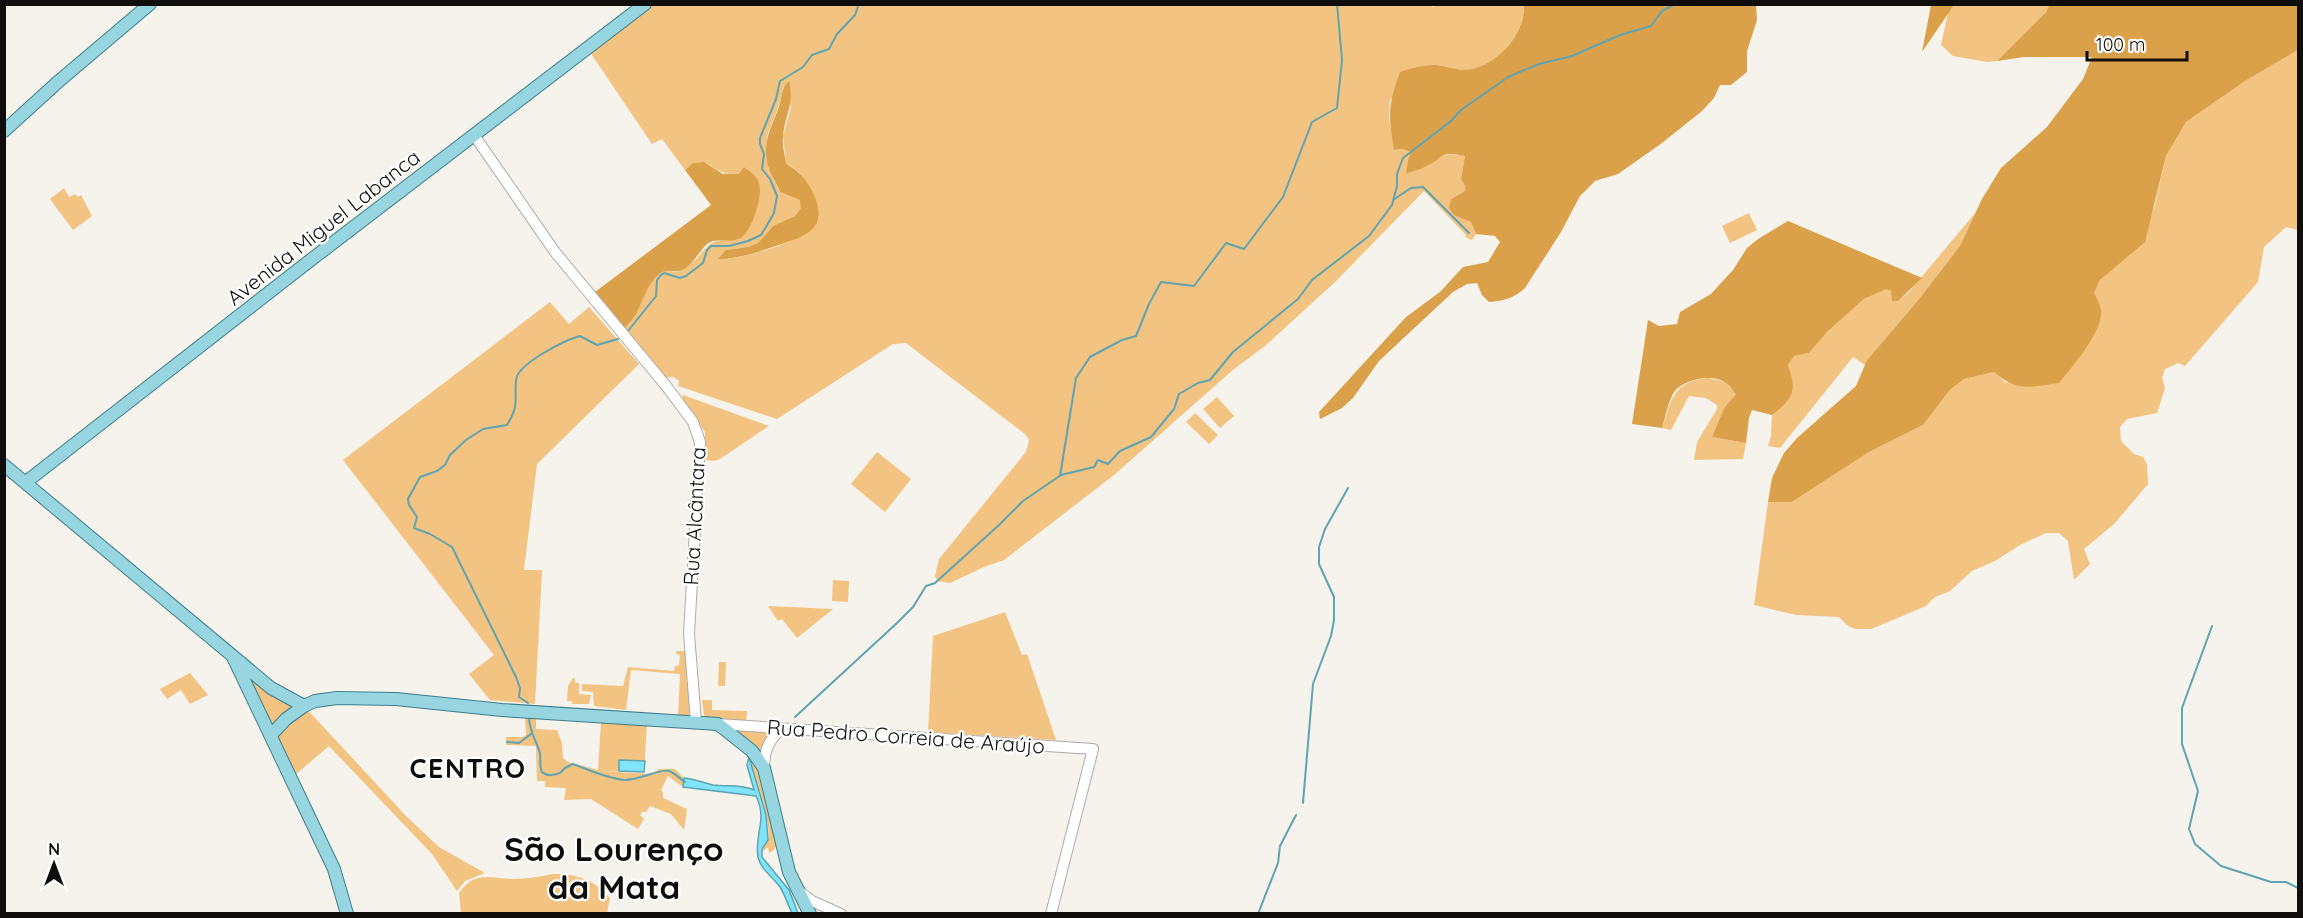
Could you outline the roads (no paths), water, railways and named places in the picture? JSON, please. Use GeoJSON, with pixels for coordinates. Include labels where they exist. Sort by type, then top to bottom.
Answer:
{"type":"FeatureCollection","features":[{"type":"Feature","properties":{"kind":"main road"},"geometry":{"type":"LineString","coordinates":[[4,131],[150,4]]}},
{"type":"Feature","properties":{"kind":"main road","name":"Avenida Miguel Labanca"},"geometry":{"type":"LineString","coordinates":[[26,482],[645,4]]}},
{"type":"Feature","properties":{"kind":"main road"},"geometry":{"type":"LineString","coordinates":[[4,465],[271,688],[304,706]]}},
{"type":"Feature","properties":{"kind":"main road"},"geometry":{"type":"LineString","coordinates":[[231,653],[334,869],[347,914]]}},
{"type":"Feature","properties":{"kind":"main road"},"geometry":{"type":"LineString","coordinates":[[271,735],[285,719],[304,706],[325,699],[389,698],[502,710],[718,724],[754,753],[764,768],[787,862],[796,888],[810,914]]}},
{"type":"Feature","properties":{"kind":"street","name":"Rua Alcântara"},"geometry":{"type":"LineString","coordinates":[[474,135],[555,252],[667,387],[693,422],[698,433],[699,453],[689,634],[696,722]]}},
{"type":"Feature","properties":{"kind":"street","name":"Rua Pedro Correia de Araújo"},"geometry":{"type":"LineString","coordinates":[[718,724],[1092,749],[1052,914]]}},
{"type":"Feature","properties":{"kind":"street"},"geometry":{"type":"LineString","coordinates":[[764,768],[766,748],[782,728]]}},
{"type":"Feature","properties":{"kind":"street"},"geometry":{"type":"LineString","coordinates":[[796,888],[812,901],[841,914]]}},
{"type":"Feature","properties":{"kind":"water"},"geometry":{"type":"Polygon","coordinates":[[[749,757],[766,815],[768,840],[762,849],[762,857],[789,890],[798,913],[792,913],[780,887],[764,870],[758,857],[761,812],[756,796],[683,787],[684,778],[713,785],[739,786],[754,790],[747,765],[749,757]]]}},
{"type":"Feature","properties":{"kind":"water"},"geometry":{"type":"Polygon","coordinates":[[[619,760],[645,761],[644,772],[619,771],[619,760]]]}},
{"type":"Feature","properties":{"kind":"waterway"},"geometry":{"type":"LineString","coordinates":[[628,331],[656,296],[657,280],[661,275],[664,273],[680,278],[686,276],[703,263],[707,250],[711,246],[729,246],[761,235],[774,213],[777,196],[770,179],[762,169],[764,154],[760,138],[776,99],[780,81],[803,67],[812,55],[829,49],[837,34],[855,15],[859,4]]}},
{"type":"Feature","properties":{"kind":"waterway"},"geometry":{"type":"LineString","coordinates":[[1060,476],[1076,378],[1090,357],[1122,340],[1136,336],[1161,282],[1194,286],[1226,243],[1244,249],[1283,197],[1312,122],[1337,108],[1342,60],[1337,4]]}},
{"type":"Feature","properties":{"kind":"waterway"},"geometry":{"type":"LineString","coordinates":[[795,717],[897,623],[913,607],[926,586],[935,583],[1023,501],[1061,475],[1094,467],[1098,460],[1108,464],[1120,451],[1151,437],[1174,409],[1179,394],[1198,383],[1210,380],[1233,352],[1298,299],[1312,280],[1369,236],[1392,205],[1397,186],[1397,174],[1403,158],[1451,121],[1461,110],[1508,77],[1539,64],[1572,56],[1620,35],[1651,26],[1662,11],[1675,4]]}},
{"type":"Feature","properties":{"kind":"waterway"},"geometry":{"type":"LineString","coordinates":[[1393,200],[1411,188],[1423,187],[1469,233]]}},
{"type":"Feature","properties":{"kind":"waterway"},"geometry":{"type":"LineString","coordinates":[[528,703],[519,697],[520,688],[516,677],[452,547],[414,528],[417,517],[408,499],[420,477],[437,471],[445,465],[450,455],[466,440],[483,429],[507,425],[515,407],[518,374],[533,360],[553,347],[580,336],[597,345],[618,339]]}},
{"type":"Feature","properties":{"kind":"waterway"},"geometry":{"type":"LineString","coordinates":[[1303,803],[1313,684],[1331,636],[1334,620],[1334,597],[1319,564],[1319,547],[1325,529],[1348,488]]}},
{"type":"Feature","properties":{"kind":"waterway"},"geometry":{"type":"LineString","coordinates":[[2212,626],[2182,708],[2182,744],[2198,791],[2189,829],[2195,844],[2221,866],[2271,882],[2286,882],[2298,888]]}},
{"type":"Feature","properties":{"kind":"waterway"},"geometry":{"type":"LineString","coordinates":[[529,717],[531,731],[540,753],[541,770],[546,775],[560,773],[573,764],[604,776],[624,780],[669,771],[685,782]]}},
{"type":"Feature","properties":{"kind":"waterway"},"geometry":{"type":"LineString","coordinates":[[507,742],[519,743],[531,734]]}},
{"type":"Feature","properties":{"kind":"waterway"},"geometry":{"type":"LineString","coordinates":[[1258,914],[1278,863],[1280,846],[1296,815]]}},
{"type":"Feature","properties":{"kind":"district","name":"CENTRO"},"geometry":{"type":"Point","coordinates":[468,768]}},
{"type":"Feature","properties":{"kind":"district","name":"São Lourenço da Mata"},"geometry":{"type":"Point","coordinates":[614,867]}}]}
